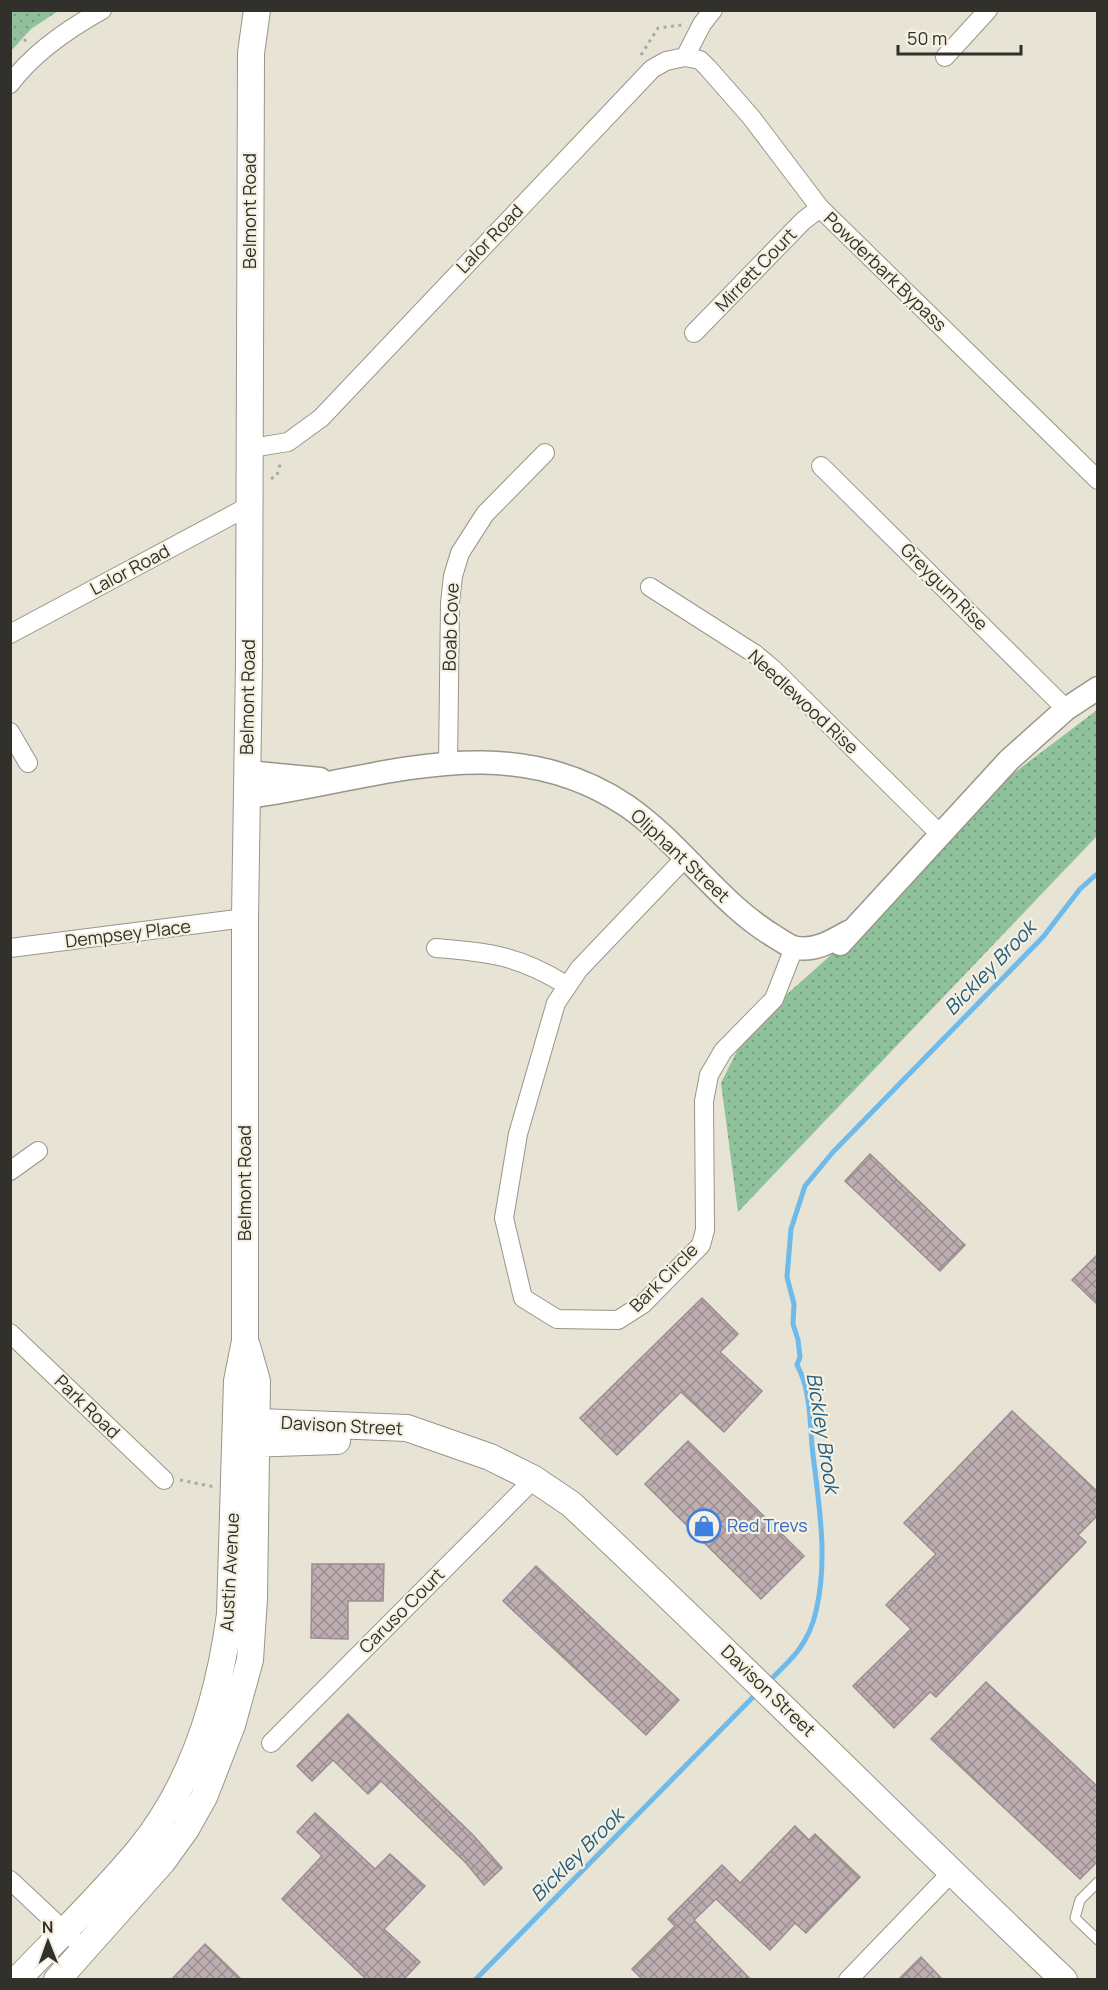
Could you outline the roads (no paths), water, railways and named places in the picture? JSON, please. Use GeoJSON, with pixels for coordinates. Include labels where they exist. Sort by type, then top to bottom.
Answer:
{"type":"FeatureCollection","features":[{"type":"Feature","properties":{"kind":"main road","name":"Belmont Road"},"geometry":{"type":"LineString","coordinates":[[244,10],[251,53]]}},
{"type":"Feature","properties":{"kind":"main road","name":"Belmont Road"},"geometry":{"type":"LineString","coordinates":[[247,1432],[258,1381],[245,1341],[245,918],[248,797],[251,53],[257,10]]}},
{"type":"Feature","properties":{"kind":"main road","name":"Davison Street"},"geometry":{"type":"LineString","coordinates":[[247,1432],[329,1440],[444,1443],[490,1457],[534,1479],[572,1504],[779,1701],[951,1873],[1064,1980]]}},
{"type":"Feature","properties":{"kind":"main road","name":"Austin Avenue"},"geometry":{"type":"LineString","coordinates":[[17,1980],[140,1849],[166,1810],[196,1751],[215,1692],[226,1642],[230,1614],[234,1489],[247,1432]]}},
{"type":"Feature","properties":{"kind":"main road","name":"Austin Avenue"},"geometry":{"type":"LineString","coordinates":[[57,1980],[163,1861],[186,1829],[204,1797],[232,1725],[250,1659],[247,1432]]}},
{"type":"Feature","properties":{"kind":"street"},"geometry":{"type":"LineString","coordinates":[[10,84],[22,68],[51,43],[102,10]]}},
{"type":"Feature","properties":{"kind":"street"},"geometry":{"type":"LineString","coordinates":[[686,57],[702,24],[713,10]]}},
{"type":"Feature","properties":{"kind":"street"},"geometry":{"type":"LineString","coordinates":[[945,57],[988,10]]}},
{"type":"Feature","properties":{"kind":"street","name":"Powderbark Bypass"},"geometry":{"type":"LineString","coordinates":[[686,57],[700,60],[708,68],[751,117],[820,208],[1098,480]]}},
{"type":"Feature","properties":{"kind":"street","name":"Lalor Road"},"geometry":{"type":"LineString","coordinates":[[250,448],[288,442],[321,418],[652,69],[666,61],[686,57]]}},
{"type":"Feature","properties":{"kind":"street","name":"Mirrett Court"},"geometry":{"type":"LineString","coordinates":[[694,333],[803,221],[820,208]]}},
{"type":"Feature","properties":{"kind":"street","name":"Boab Cove"},"geometry":{"type":"LineString","coordinates":[[448,763],[450,603],[453,576],[460,553],[485,514],[545,453]]}},
{"type":"Feature","properties":{"kind":"street","name":"Greygum Rise"},"geometry":{"type":"LineString","coordinates":[[821,465],[1066,709]]}},
{"type":"Feature","properties":{"kind":"street","name":"Lalor Road"},"geometry":{"type":"LineString","coordinates":[[10,634],[249,506]]}},
{"type":"Feature","properties":{"kind":"street","name":"Needlewood Rise"},"geometry":{"type":"LineString","coordinates":[[650,587],[756,654],[940,834]]}},
{"type":"Feature","properties":{"kind":"street"},"geometry":{"type":"LineString","coordinates":[[792,955],[818,962],[832,954],[848,932],[1009,760],[1066,709],[1098,688]]}},
{"type":"Feature","properties":{"kind":"street"},"geometry":{"type":"LineString","coordinates":[[10,732],[28,763]]}},
{"type":"Feature","properties":{"kind":"street","name":"Oliphant Street"},"geometry":{"type":"LineString","coordinates":[[248,797],[290,791],[328,781],[448,763],[490,760],[526,765],[578,780],[626,806],[685,858],[748,920],[758,940],[768,951],[792,955]]}},
{"type":"Feature","properties":{"kind":"street","name":"Oliphant Street"},"geometry":{"type":"LineString","coordinates":[[247,772],[328,781]]}},
{"type":"Feature","properties":{"kind":"street","name":"Bark Circle"},"geometry":{"type":"LineString","coordinates":[[685,858],[566,985],[556,1003],[518,1134],[504,1218],[523,1298],[557,1319],[618,1320],[643,1304],[701,1245],[705,1230],[704,1101],[709,1075],[723,1051],[774,999],[792,955]]}},
{"type":"Feature","properties":{"kind":"street","name":"Dempsey Place"},"geometry":{"type":"LineString","coordinates":[[10,948],[245,918]]}},
{"type":"Feature","properties":{"kind":"street"},"geometry":{"type":"LineString","coordinates":[[436,948],[505,956],[536,967],[566,985]]}},
{"type":"Feature","properties":{"kind":"street"},"geometry":{"type":"LineString","coordinates":[[10,1171],[38,1151]]}},
{"type":"Feature","properties":{"kind":"street","name":"Park Road"},"geometry":{"type":"LineString","coordinates":[[10,1334],[164,1480]]}},
{"type":"Feature","properties":{"kind":"street","name":"Caruso Court"},"geometry":{"type":"LineString","coordinates":[[271,1743],[534,1479]]}},
{"type":"Feature","properties":{"kind":"street"},"geometry":{"type":"LineString","coordinates":[[848,1980],[951,1873]]}},
{"type":"Feature","properties":{"kind":"street"},"geometry":{"type":"LineString","coordinates":[[10,1880],[85,1951]]}},
{"type":"Feature","properties":{"kind":"lane"},"geometry":{"type":"LineString","coordinates":[[1098,1882],[1080,1900],[1075,1918],[1098,1940]]}},
{"type":"Feature","properties":{"kind":"waterway","name":"Bickley Brook"},"geometry":{"type":"LineString","coordinates":[[768,1682],[798,1651],[809,1633],[816,1611],[822,1570],[821,1528],[809,1404],[805,1384],[797,1365],[800,1357],[793,1324],[794,1304],[787,1277],[791,1229],[805,1186],[833,1152],[1043,937],[1080,889],[1098,873]]}},
{"type":"Feature","properties":{"kind":"waterway","name":"Bickley Brook"},"geometry":{"type":"LineString","coordinates":[[475,1980],[757,1693]]}},
{"type":"Feature","properties":{"kind":"place","name":"Red Trevs"},"geometry":{"type":"Point","coordinates":[704,1526]}}]}
